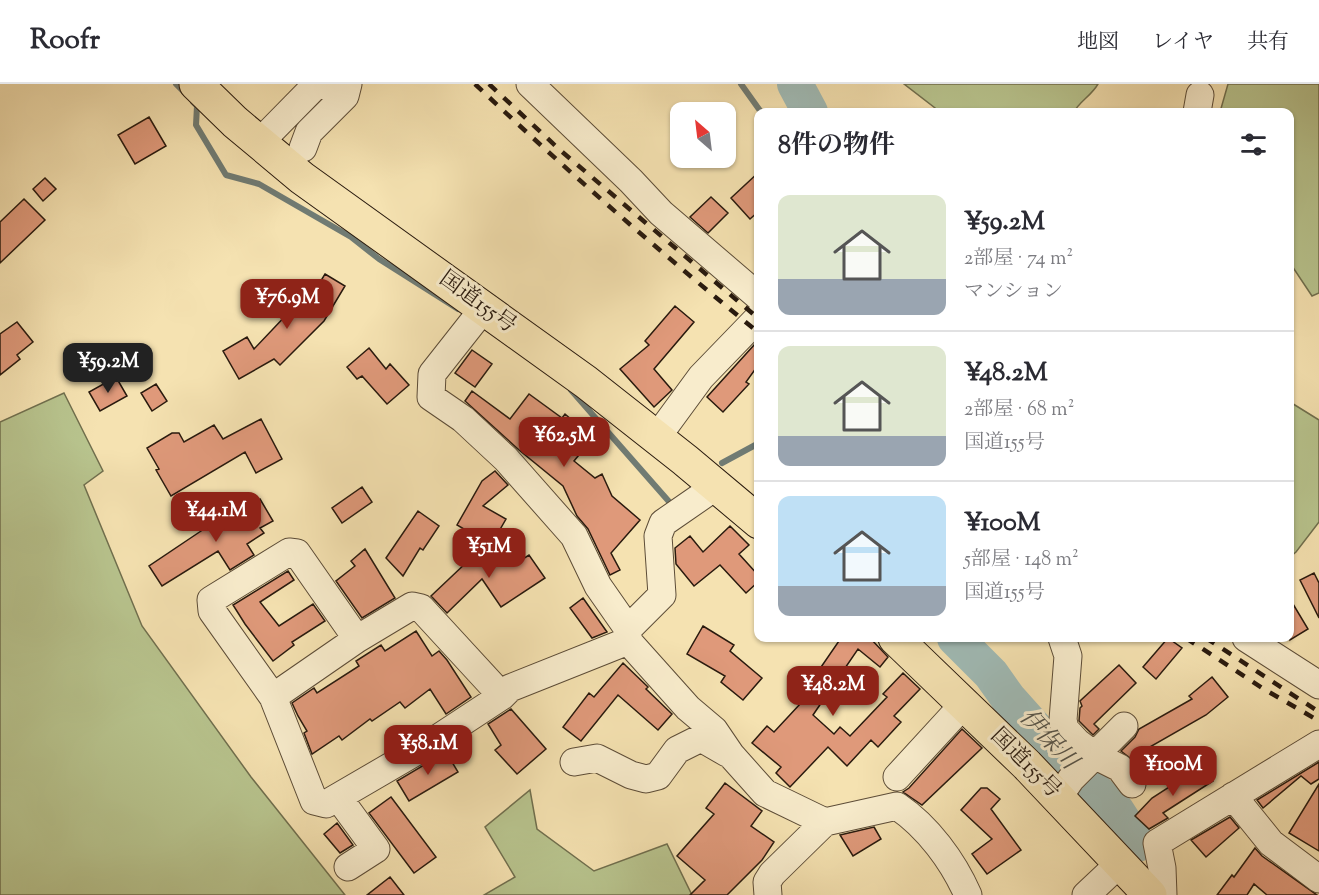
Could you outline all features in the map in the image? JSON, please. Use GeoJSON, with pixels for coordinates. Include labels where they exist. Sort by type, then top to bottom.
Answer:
{"type":"FeatureCollection","features":[{"type":"Feature","properties":{"kind":"highway","name":"国道155号"},"geometry":{"type":"LineString","coordinates":[[196,84],[260,143],[476,318],[586,382],[698,470],[715,487],[754,518]]}},
{"type":"Feature","properties":{"kind":"highway","name":"国道155号"},"geometry":{"type":"LineString","coordinates":[[899,642],[1027,765],[1077,775],[1119,864],[1150,895]]}},
{"type":"Feature","properties":{"kind":"street"},"geometry":{"type":"LineString","coordinates":[[260,143],[315,86],[329,84]]}},
{"type":"Feature","properties":{"kind":"street"},"geometry":{"type":"LineString","coordinates":[[303,148],[309,132],[345,96],[348,84]]}},
{"type":"Feature","properties":{"kind":"street"},"geometry":{"type":"LineString","coordinates":[[530,84],[661,213],[754,293]]}},
{"type":"Feature","properties":{"kind":"street"},"geometry":{"type":"LineString","coordinates":[[476,318],[432,374],[431,397],[463,419],[506,459],[574,536],[598,586],[628,635],[688,708],[714,730],[731,755],[765,793],[825,822]]}},
{"type":"Feature","properties":{"kind":"street"},"geometry":{"type":"LineString","coordinates":[[657,437],[663,425],[701,377],[754,322]]}},
{"type":"Feature","properties":{"kind":"street"},"geometry":{"type":"LineString","coordinates":[[357,639],[297,553],[289,552],[211,600],[212,611],[273,698],[314,801],[326,804],[429,744],[502,696],[510,688],[628,635],[662,595],[658,536],[663,523],[715,487]]}},
{"type":"Feature","properties":{"kind":"street"},"geometry":{"type":"LineString","coordinates":[[273,698],[357,639],[412,606],[422,608],[502,696]]}},
{"type":"Feature","properties":{"kind":"street"},"geometry":{"type":"LineString","coordinates":[[1063,642],[1068,656],[1063,720],[1077,775]]}},
{"type":"Feature","properties":{"kind":"street"},"geometry":{"type":"LineString","coordinates":[[1252,642],[1319,685]]}},
{"type":"Feature","properties":{"kind":"street"},"geometry":{"type":"LineString","coordinates":[[897,777],[964,704]]}},
{"type":"Feature","properties":{"kind":"street"},"geometry":{"type":"LineString","coordinates":[[1077,775],[1124,726]]}},
{"type":"Feature","properties":{"kind":"street"},"geometry":{"type":"LineString","coordinates":[[574,762],[597,758],[630,775],[646,779],[658,776],[677,750],[701,738],[731,755]]}},
{"type":"Feature","properties":{"kind":"street"},"geometry":{"type":"LineString","coordinates":[[1162,895],[1162,868],[1157,843],[1319,744]]}},
{"type":"Feature","properties":{"kind":"street"},"geometry":{"type":"LineString","coordinates":[[1077,775],[1120,768],[1132,784]]}},
{"type":"Feature","properties":{"kind":"street"},"geometry":{"type":"LineString","coordinates":[[1233,796],[1271,843],[1319,879]]}},
{"type":"Feature","properties":{"kind":"street"},"geometry":{"type":"LineString","coordinates":[[338,797],[376,849],[348,867]]}},
{"type":"Feature","properties":{"kind":"street"},"geometry":{"type":"LineString","coordinates":[[768,895],[767,882],[772,874],[825,822],[897,806],[913,816],[950,861],[968,895]]}},
{"type":"Feature","properties":{"kind":"street"},"geometry":{"type":"LineString","coordinates":[[1086,895],[1119,864]]}},
{"type":"Feature","properties":{"kind":"green space"},"geometry":{"type":"Polygon","coordinates":[[[904,84],[1098,84],[1077,108],[935,108],[904,84]]]}},
{"type":"Feature","properties":{"kind":"green space"},"geometry":{"type":"Polygon","coordinates":[[[1228,84],[1319,84],[1319,293],[1312,296],[1294,269],[1294,108],[1221,108],[1228,84]]]}},
{"type":"Feature","properties":{"kind":"green space"},"geometry":{"type":"Polygon","coordinates":[[[64,393],[103,471],[84,485],[142,626],[251,777],[345,895],[0,895],[0,422],[64,393]]]}},
{"type":"Feature","properties":{"kind":"green space"},"geometry":{"type":"Polygon","coordinates":[[[1294,404],[1319,420],[1319,522],[1294,554],[1294,404]]]}},
{"type":"Feature","properties":{"kind":"green space"},"geometry":{"type":"Polygon","coordinates":[[[530,790],[537,829],[594,871],[667,844],[692,895],[484,895],[515,877],[485,827],[530,790]]]}},
{"type":"Feature","properties":{"kind":"building"},"geometry":{"type":"Polygon","coordinates":[[[149,117],[166,146],[135,164],[118,135],[149,117]]]}},
{"type":"Feature","properties":{"kind":"building"},"geometry":{"type":"Polygon","coordinates":[[[754,177],[754,215],[750,219],[731,198],[754,177]]]}},
{"type":"Feature","properties":{"kind":"building"},"geometry":{"type":"Polygon","coordinates":[[[45,178],[56,189],[43,201],[33,189],[45,178]]]}},
{"type":"Feature","properties":{"kind":"building"},"geometry":{"type":"Polygon","coordinates":[[[711,197],[728,213],[708,233],[690,217],[711,197]]]}},
{"type":"Feature","properties":{"kind":"building"},"geometry":{"type":"Polygon","coordinates":[[[24,199],[45,220],[0,263],[0,222],[24,199]]]}},
{"type":"Feature","properties":{"kind":"building"},"geometry":{"type":"Polygon","coordinates":[[[325,274],[345,286],[324,321],[280,365],[274,359],[239,379],[223,351],[247,337],[254,349],[290,309],[319,284],[325,274]]]}},
{"type":"Feature","properties":{"kind":"building"},"geometry":{"type":"Polygon","coordinates":[[[675,306],[694,322],[654,369],[672,390],[654,407],[620,369],[649,345],[645,341],[675,306]]]}},
{"type":"Feature","properties":{"kind":"building"},"geometry":{"type":"Polygon","coordinates":[[[17,322],[33,342],[17,355],[20,359],[0,375],[0,334],[17,322]]]}},
{"type":"Feature","properties":{"kind":"building"},"geometry":{"type":"Polygon","coordinates":[[[754,345],[754,371],[746,382],[749,384],[723,412],[707,397],[754,345]]]}},
{"type":"Feature","properties":{"kind":"building"},"geometry":{"type":"Polygon","coordinates":[[[369,348],[386,369],[390,364],[409,385],[387,404],[362,376],[357,379],[347,367],[369,348]]]}},
{"type":"Feature","properties":{"kind":"building"},"geometry":{"type":"Polygon","coordinates":[[[472,350],[492,364],[475,387],[455,373],[472,350]]]}},
{"type":"Feature","properties":{"kind":"building"},"geometry":{"type":"Polygon","coordinates":[[[116,377],[127,396],[100,411],[89,392],[116,377]]]}},
{"type":"Feature","properties":{"kind":"building"},"geometry":{"type":"Polygon","coordinates":[[[156,384],[167,401],[152,411],[141,393],[156,384]]]}},
{"type":"Feature","properties":{"kind":"building"},"geometry":{"type":"Polygon","coordinates":[[[472,391],[510,419],[529,394],[562,418],[565,414],[593,438],[574,461],[595,478],[602,474],[612,496],[640,520],[611,553],[620,570],[610,575],[588,529],[577,516],[563,486],[465,401],[472,391]]]}},
{"type":"Feature","properties":{"kind":"building"},"geometry":{"type":"Polygon","coordinates":[[[261,419],[282,459],[256,473],[245,452],[171,496],[147,448],[172,433],[179,433],[184,442],[214,425],[223,439],[261,419]]]}},
{"type":"Feature","properties":{"kind":"building"},"geometry":{"type":"Polygon","coordinates":[[[495,471],[508,485],[483,506],[506,519],[491,545],[457,525],[482,481],[495,471]]]}},
{"type":"Feature","properties":{"kind":"building"},"geometry":{"type":"Polygon","coordinates":[[[362,487],[372,502],[342,523],[332,508],[362,487]]]}},
{"type":"Feature","properties":{"kind":"building"},"geometry":{"type":"Polygon","coordinates":[[[260,499],[273,521],[260,528],[264,533],[247,544],[254,555],[230,570],[218,551],[162,586],[149,566],[204,529],[202,527],[223,512],[228,519],[260,499]]]}},
{"type":"Feature","properties":{"kind":"building"},"geometry":{"type":"Polygon","coordinates":[[[418,511],[439,526],[423,550],[420,548],[403,576],[386,558],[418,511]]]}},
{"type":"Feature","properties":{"kind":"building"},"geometry":{"type":"Polygon","coordinates":[[[730,526],[749,545],[739,554],[754,570],[754,586],[746,593],[720,565],[694,586],[676,564],[675,548],[690,536],[703,552],[730,526]]]}},
{"type":"Feature","properties":{"kind":"building"},"geometry":{"type":"Polygon","coordinates":[[[479,545],[512,566],[529,555],[545,578],[501,607],[482,579],[447,613],[431,596],[469,560],[479,545]]]}},
{"type":"Feature","properties":{"kind":"building"},"geometry":{"type":"Polygon","coordinates":[[[365,549],[395,598],[362,618],[336,581],[355,566],[351,561],[365,549]]]}},
{"type":"Feature","properties":{"kind":"building"},"geometry":{"type":"Polygon","coordinates":[[[288,571],[294,580],[260,602],[279,626],[313,604],[325,621],[292,642],[294,645],[273,661],[233,605],[288,571]]]}},
{"type":"Feature","properties":{"kind":"building"},"geometry":{"type":"Polygon","coordinates":[[[1314,573],[1319,583],[1319,618],[1300,580],[1314,573]]]}},
{"type":"Feature","properties":{"kind":"building"},"geometry":{"type":"Polygon","coordinates":[[[583,598],[607,632],[592,638],[570,608],[583,598]]]}},
{"type":"Feature","properties":{"kind":"building"},"geometry":{"type":"Polygon","coordinates":[[[1294,606],[1308,629],[1294,638],[1294,606]]]}},
{"type":"Feature","properties":{"kind":"building"},"geometry":{"type":"Polygon","coordinates":[[[703,626],[734,645],[730,651],[762,678],[743,700],[721,682],[725,676],[687,654],[703,626]]]}},
{"type":"Feature","properties":{"kind":"building"},"geometry":{"type":"Polygon","coordinates":[[[416,631],[432,656],[439,651],[447,660],[471,697],[446,714],[430,689],[405,708],[400,702],[372,721],[370,719],[342,740],[339,736],[312,754],[304,733],[307,731],[292,703],[314,688],[317,693],[359,666],[356,661],[381,645],[385,651],[416,631]]]}},
{"type":"Feature","properties":{"kind":"building"},"geometry":{"type":"Polygon","coordinates":[[[838,642],[874,642],[888,657],[880,667],[858,649],[813,715],[834,734],[840,727],[850,736],[887,697],[883,694],[903,673],[920,689],[894,716],[901,722],[878,747],[871,740],[847,766],[828,747],[790,787],[776,773],[781,767],[752,743],[767,726],[774,732],[814,689],[808,686],[838,642]]]}},
{"type":"Feature","properties":{"kind":"building"},"geometry":{"type":"Polygon","coordinates":[[[1165,642],[1174,642],[1182,648],[1156,679],[1143,667],[1165,642]]]}},
{"type":"Feature","properties":{"kind":"building"},"geometry":{"type":"Polygon","coordinates":[[[623,663],[672,714],[658,730],[618,695],[581,741],[563,727],[589,693],[594,697],[623,663]]]}},
{"type":"Feature","properties":{"kind":"building"},"geometry":{"type":"Polygon","coordinates":[[[1119,665],[1136,683],[1094,724],[1099,729],[1093,735],[1079,721],[1082,706],[1080,701],[1119,665]]]}},
{"type":"Feature","properties":{"kind":"building"},"geometry":{"type":"Polygon","coordinates":[[[1212,677],[1228,697],[1206,715],[1134,756],[1137,761],[1135,762],[1121,751],[1135,737],[1139,729],[1192,699],[1189,696],[1212,677]]]}},
{"type":"Feature","properties":{"kind":"building"},"geometry":{"type":"Polygon","coordinates":[[[511,709],[546,749],[517,774],[495,750],[501,745],[488,724],[511,709]]]}},
{"type":"Feature","properties":{"kind":"building"},"geometry":{"type":"Polygon","coordinates":[[[962,729],[982,748],[922,805],[903,792],[909,788],[962,729]]]}},
{"type":"Feature","properties":{"kind":"building"},"geometry":{"type":"Polygon","coordinates":[[[446,752],[458,772],[409,801],[397,781],[446,752]]]}},
{"type":"Feature","properties":{"kind":"building"},"geometry":{"type":"Polygon","coordinates":[[[1319,762],[1319,779],[1311,784],[1301,776],[1263,808],[1257,800],[1319,762]]]}},
{"type":"Feature","properties":{"kind":"building"},"geometry":{"type":"Polygon","coordinates":[[[1203,765],[1213,781],[1163,813],[1168,818],[1149,829],[1135,816],[1152,798],[1203,765]]]}},
{"type":"Feature","properties":{"kind":"building"},"geometry":{"type":"Polygon","coordinates":[[[725,783],[762,811],[751,826],[774,842],[762,860],[727,895],[690,895],[705,880],[677,856],[714,814],[706,808],[725,783]]]}},
{"type":"Feature","properties":{"kind":"building"},"geometry":{"type":"Polygon","coordinates":[[[1319,784],[1319,851],[1289,833],[1319,784]]]}},
{"type":"Feature","properties":{"kind":"building"},"geometry":{"type":"Polygon","coordinates":[[[981,788],[987,788],[1000,799],[991,809],[1021,850],[987,874],[972,854],[992,839],[961,810],[981,788]]]}},
{"type":"Feature","properties":{"kind":"building"},"geometry":{"type":"Polygon","coordinates":[[[391,797],[436,857],[414,873],[369,813],[391,797]]]}},
{"type":"Feature","properties":{"kind":"building"},"geometry":{"type":"Polygon","coordinates":[[[1230,817],[1239,828],[1206,857],[1191,840],[1230,817]]]}},
{"type":"Feature","properties":{"kind":"building"},"geometry":{"type":"Polygon","coordinates":[[[337,823],[353,845],[340,853],[324,834],[337,823]]]}},
{"type":"Feature","properties":{"kind":"building"},"geometry":{"type":"Polygon","coordinates":[[[874,827],[881,839],[853,856],[840,835],[874,827]]]}},
{"type":"Feature","properties":{"kind":"building"},"geometry":{"type":"Polygon","coordinates":[[[1255,848],[1262,856],[1317,895],[1267,895],[1254,884],[1247,895],[1217,895],[1232,875],[1234,877],[1255,848]]]}},
{"type":"Feature","properties":{"kind":"building"},"geometry":{"type":"Polygon","coordinates":[[[390,877],[404,895],[367,895],[390,877]]]}},
{"type":"Feature","properties":{"kind":"waterway"},"geometry":{"type":"LineString","coordinates":[[176,84],[186,94]]}},
{"type":"Feature","properties":{"kind":"waterway"},"geometry":{"type":"LineString","coordinates":[[741,84],[758,108]]}},
{"type":"Feature","properties":{"kind":"waterway","name":"伊保川"},"geometry":{"type":"LineString","coordinates":[[795,84],[808,108]]}},
{"type":"Feature","properties":{"kind":"waterway"},"geometry":{"type":"LineString","coordinates":[[193,102],[197,106],[196,125],[226,175],[259,184],[351,237],[379,259],[458,309]]}},
{"type":"Feature","properties":{"kind":"waterway"},"geometry":{"type":"LineString","coordinates":[[571,390],[672,505],[674,504]]}},
{"type":"Feature","properties":{"kind":"waterway"},"geometry":{"type":"LineString","coordinates":[[722,463],[754,446]]}},
{"type":"Feature","properties":{"kind":"waterway","name":"伊保川"},"geometry":{"type":"LineString","coordinates":[[959,642],[991,674],[1008,698],[1066,763],[1116,810],[1138,844]]}},
{"type":"Feature","properties":{"kind":"railway"},"geometry":{"type":"LineString","coordinates":[[475,84],[615,211],[754,329]]}},
{"type":"Feature","properties":{"kind":"railway"},"geometry":{"type":"LineString","coordinates":[[489,84],[560,150],[754,315]]}},
{"type":"Feature","properties":{"kind":"railway"},"geometry":{"type":"LineString","coordinates":[[1192,642],[1262,688],[1319,721]]}},
{"type":"Feature","properties":{"kind":"railway"},"geometry":{"type":"LineString","coordinates":[[1212,642],[1319,712]]}}]}
